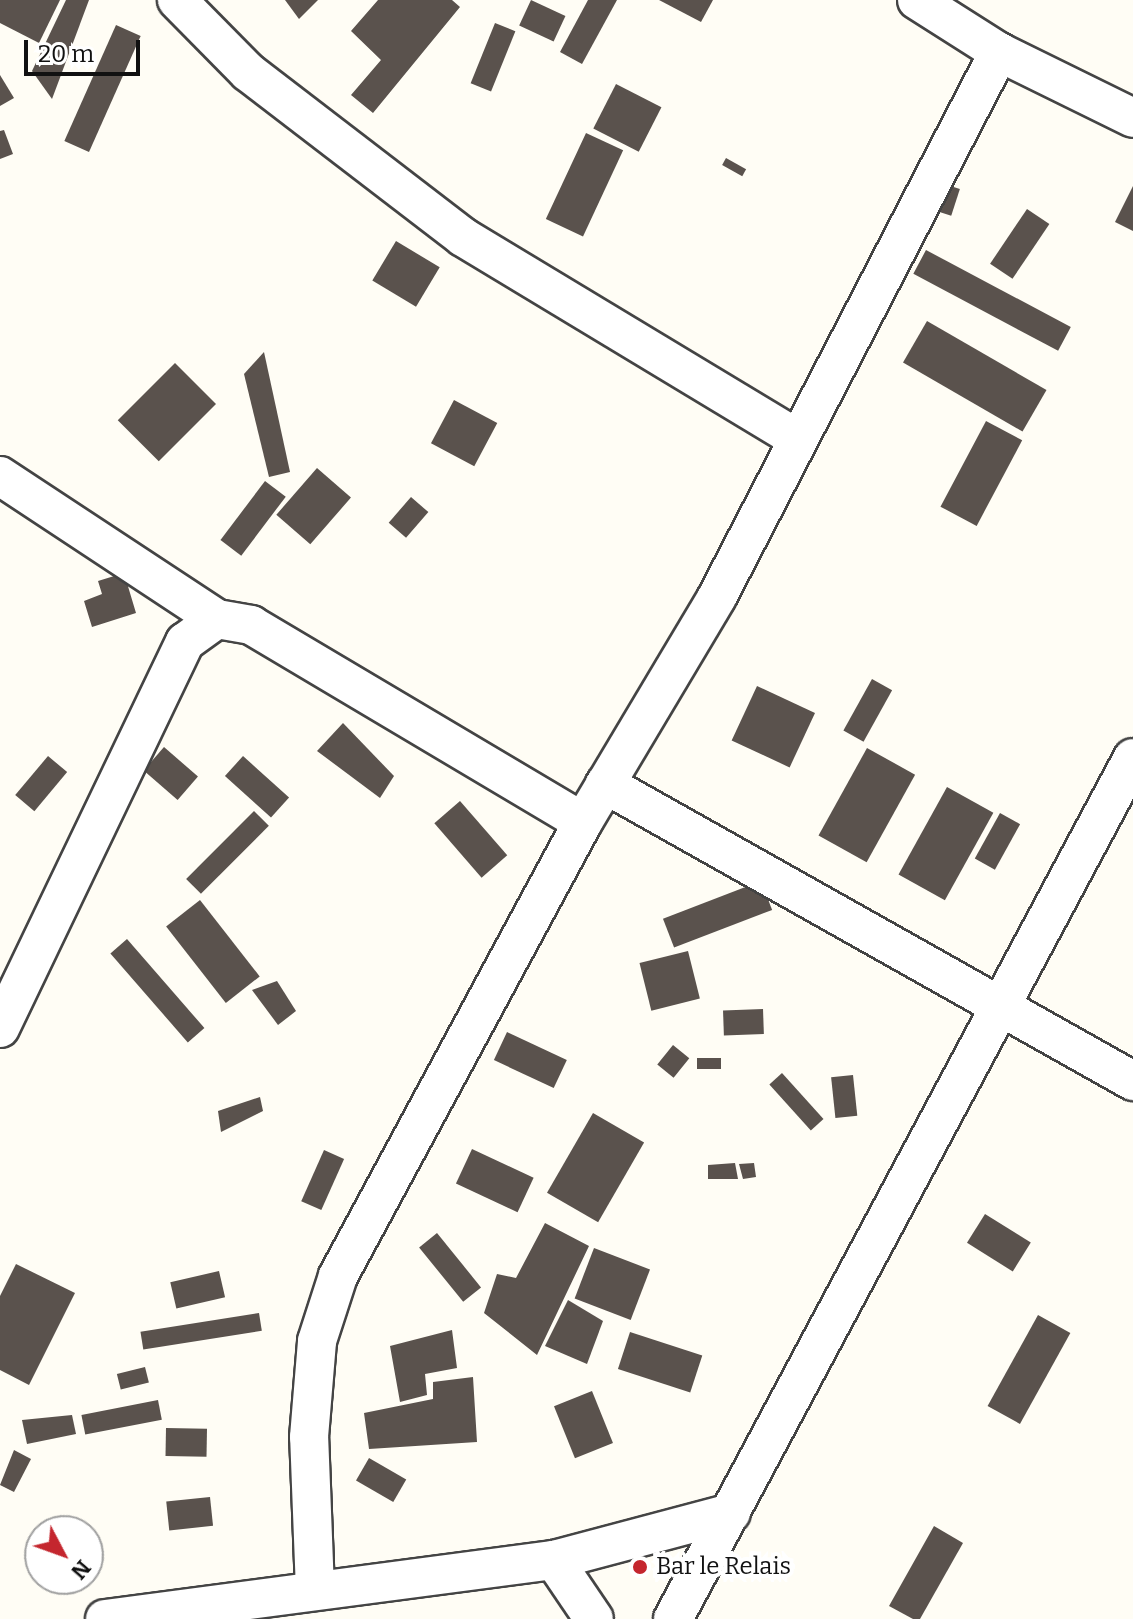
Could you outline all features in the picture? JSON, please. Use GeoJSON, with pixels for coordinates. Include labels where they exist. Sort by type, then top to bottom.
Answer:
{"type":"FeatureCollection","features":[{"type":"Feature","properties":{"kind":"street"},"geometry":{"type":"LineString","coordinates":[[177,0],[248,72],[438,219],[796,438]]}},
{"type":"Feature","properties":{"kind":"street"},"geometry":{"type":"LineString","coordinates":[[917,0],[999,52],[1133,118]]}},
{"type":"Feature","properties":{"kind":"street"},"geometry":{"type":"LineString","coordinates":[[315,1590],[309,1437],[326,1307],[583,822],[717,597],[796,438],[999,52]]}},
{"type":"Feature","properties":{"kind":"street"},"geometry":{"type":"LineString","coordinates":[[0,476],[217,619],[251,625],[583,822]]}},
{"type":"Feature","properties":{"kind":"street"},"geometry":{"type":"LineString","coordinates":[[0,1028],[185,642],[217,619]]}},
{"type":"Feature","properties":{"kind":"street"},"geometry":{"type":"LineString","coordinates":[[673,1619],[1133,758]]}},
{"type":"Feature","properties":{"kind":"street"},"geometry":{"type":"LineString","coordinates":[[605,784],[1133,1081]]}},
{"type":"Feature","properties":{"kind":"street"},"geometry":{"type":"LineString","coordinates":[[105,1619],[554,1560],[731,1513]]}},
{"type":"Feature","properties":{"kind":"street"},"geometry":{"type":"LineString","coordinates":[[554,1560],[594,1619]]}},
{"type":"Feature","properties":{"kind":"building"},"geometry":{"type":"Polygon","coordinates":[[[0,0],[60,0],[39,43],[0,23],[0,0]]]}},
{"type":"Feature","properties":{"kind":"building"},"geometry":{"type":"Polygon","coordinates":[[[66,0],[89,0],[52,99],[32,71],[66,0]]]}},
{"type":"Feature","properties":{"kind":"building"},"geometry":{"type":"Polygon","coordinates":[[[285,0],[318,0],[299,19],[285,0]]]}},
{"type":"Feature","properties":{"kind":"building"},"geometry":{"type":"Polygon","coordinates":[[[378,0],[452,0],[460,7],[373,113],[351,95],[381,60],[351,31],[378,0]]]}},
{"type":"Feature","properties":{"kind":"building"},"geometry":{"type":"Polygon","coordinates":[[[531,0],[565,16],[554,41],[519,25],[531,0]]]}},
{"type":"Feature","properties":{"kind":"building"},"geometry":{"type":"Polygon","coordinates":[[[588,0],[617,0],[582,64],[560,52],[588,0]]]}},
{"type":"Feature","properties":{"kind":"building"},"geometry":{"type":"Polygon","coordinates":[[[659,0],[713,0],[701,22],[659,0]]]}},
{"type":"Feature","properties":{"kind":"building"},"geometry":{"type":"Polygon","coordinates":[[[495,23],[515,31],[491,92],[471,83],[495,23]]]}},
{"type":"Feature","properties":{"kind":"building"},"geometry":{"type":"Polygon","coordinates":[[[116,25],[141,36],[89,152],[64,141],[116,25]]]}},
{"type":"Feature","properties":{"kind":"building"},"geometry":{"type":"Polygon","coordinates":[[[0,75],[14,98],[0,106],[0,75]]]}},
{"type":"Feature","properties":{"kind":"building"},"geometry":{"type":"Polygon","coordinates":[[[616,84],[661,107],[639,152],[593,129],[616,84]]]}},
{"type":"Feature","properties":{"kind":"building"},"geometry":{"type":"Polygon","coordinates":[[[4,130],[13,154],[0,159],[0,131],[4,130]]]}},
{"type":"Feature","properties":{"kind":"building"},"geometry":{"type":"Polygon","coordinates":[[[586,133],[623,150],[583,236],[546,219],[586,133]]]}},
{"type":"Feature","properties":{"kind":"building"},"geometry":{"type":"Polygon","coordinates":[[[726,158],[746,169],[742,176],[722,165],[726,158]]]}},
{"type":"Feature","properties":{"kind":"building"},"geometry":{"type":"Polygon","coordinates":[[[938,182],[960,189],[951,216],[929,209],[938,182]]]}},
{"type":"Feature","properties":{"kind":"building"},"geometry":{"type":"Polygon","coordinates":[[[1133,186],[1133,231],[1115,222],[1133,186]]]}},
{"type":"Feature","properties":{"kind":"building"},"geometry":{"type":"Polygon","coordinates":[[[1027,209],[1049,224],[1012,279],[990,264],[1027,209]]]}},
{"type":"Feature","properties":{"kind":"building"},"geometry":{"type":"Polygon","coordinates":[[[396,241],[440,267],[416,307],[372,280],[396,241]]]}},
{"type":"Feature","properties":{"kind":"building"},"geometry":{"type":"Polygon","coordinates":[[[926,250],[1071,327],[1058,351],[913,274],[926,250]]]}},
{"type":"Feature","properties":{"kind":"building"},"geometry":{"type":"Polygon","coordinates":[[[927,321],[1047,390],[1023,432],[903,363],[927,321]]]}},
{"type":"Feature","properties":{"kind":"building"},"geometry":{"type":"Polygon","coordinates":[[[264,352],[290,472],[269,477],[244,374],[264,352]]]}},
{"type":"Feature","properties":{"kind":"building"},"geometry":{"type":"Polygon","coordinates":[[[175,363],[216,404],[159,461],[118,420],[175,363]]]}},
{"type":"Feature","properties":{"kind":"building"},"geometry":{"type":"Polygon","coordinates":[[[454,400],[497,423],[474,466],[431,443],[454,400]]]}},
{"type":"Feature","properties":{"kind":"building"},"geometry":{"type":"Polygon","coordinates":[[[986,421],[1022,440],[977,526],[940,507],[986,421]]]}},
{"type":"Feature","properties":{"kind":"building"},"geometry":{"type":"Polygon","coordinates":[[[317,468],[351,498],[310,544],[276,515],[317,468]]]}},
{"type":"Feature","properties":{"kind":"building"},"geometry":{"type":"Polygon","coordinates":[[[265,481],[286,497],[241,556],[220,540],[265,481]]]}},
{"type":"Feature","properties":{"kind":"building"},"geometry":{"type":"Polygon","coordinates":[[[411,497],[428,512],[406,538],[389,523],[411,497]]]}},
{"type":"Feature","properties":{"kind":"building"},"geometry":{"type":"Polygon","coordinates":[[[124,573],[136,613],[92,627],[84,601],[102,594],[98,581],[124,573]]]}},
{"type":"Feature","properties":{"kind":"building"},"geometry":{"type":"Polygon","coordinates":[[[872,679],[892,690],[864,742],[843,731],[872,679]]]}},
{"type":"Feature","properties":{"kind":"building"},"geometry":{"type":"Polygon","coordinates":[[[757,686],[815,713],[790,767],[732,740],[757,686]]]}},
{"type":"Feature","properties":{"kind":"building"},"geometry":{"type":"Polygon","coordinates":[[[343,723],[394,776],[380,798],[317,751],[343,723]]]}},
{"type":"Feature","properties":{"kind":"building"},"geometry":{"type":"Polygon","coordinates":[[[164,747],[198,777],[178,800],[144,770],[164,747]]]}},
{"type":"Feature","properties":{"kind":"building"},"geometry":{"type":"Polygon","coordinates":[[[867,748],[915,775],[867,862],[819,835],[867,748]]]}},
{"type":"Feature","properties":{"kind":"building"},"geometry":{"type":"Polygon","coordinates":[[[48,756],[67,772],[34,811],[15,795],[48,756]]]}},
{"type":"Feature","properties":{"kind":"building"},"geometry":{"type":"Polygon","coordinates":[[[243,756],[289,797],[271,818],[225,776],[243,756]]]}},
{"type":"Feature","properties":{"kind":"building"},"geometry":{"type":"Polygon","coordinates":[[[947,787],[993,813],[945,900],[899,874],[947,787]]]}},
{"type":"Feature","properties":{"kind":"building"},"geometry":{"type":"Polygon","coordinates":[[[460,801],[507,855],[482,878],[434,823],[460,801]]]}},
{"type":"Feature","properties":{"kind":"building"},"geometry":{"type":"Polygon","coordinates":[[[254,811],[269,826],[201,894],[186,879],[254,811]]]}},
{"type":"Feature","properties":{"kind":"building"},"geometry":{"type":"Polygon","coordinates":[[[1000,813],[1020,824],[995,870],[975,858],[1000,813]]]}},
{"type":"Feature","properties":{"kind":"building"},"geometry":{"type":"Polygon","coordinates":[[[761,881],[772,910],[674,948],[663,919],[761,881]]]}},
{"type":"Feature","properties":{"kind":"building"},"geometry":{"type":"Polygon","coordinates":[[[200,900],[260,976],[226,1003],[166,926],[200,900]]]}},
{"type":"Feature","properties":{"kind":"building"},"geometry":{"type":"Polygon","coordinates":[[[127,939],[204,1028],[188,1042],[110,953],[127,939]]]}},
{"type":"Feature","properties":{"kind":"building"},"geometry":{"type":"Polygon","coordinates":[[[688,951],[700,999],[651,1011],[639,963],[688,951]]]}},
{"type":"Feature","properties":{"kind":"building"},"geometry":{"type":"Polygon","coordinates":[[[277,981],[296,1011],[278,1025],[252,990],[277,981]]]}},
{"type":"Feature","properties":{"kind":"building"},"geometry":{"type":"Polygon","coordinates":[[[763,1009],[764,1034],[724,1035],[723,1010],[763,1009]]]}},
{"type":"Feature","properties":{"kind":"building"},"geometry":{"type":"Polygon","coordinates":[[[507,1032],[567,1060],[554,1088],[494,1060],[507,1032]]]}},
{"type":"Feature","properties":{"kind":"building"},"geometry":{"type":"Polygon","coordinates":[[[673,1045],[689,1058],[674,1078],[657,1064],[673,1045]]]}},
{"type":"Feature","properties":{"kind":"building"},"geometry":{"type":"Polygon","coordinates":[[[697,1058],[721,1058],[721,1069],[697,1069],[697,1058]]]}},
{"type":"Feature","properties":{"kind":"building"},"geometry":{"type":"Polygon","coordinates":[[[782,1073],[823,1119],[811,1130],[769,1084],[782,1073]]]}},
{"type":"Feature","properties":{"kind":"building"},"geometry":{"type":"Polygon","coordinates":[[[853,1075],[857,1116],[835,1118],[831,1077],[853,1075]]]}},
{"type":"Feature","properties":{"kind":"building"},"geometry":{"type":"Polygon","coordinates":[[[260,1097],[263,1111],[221,1132],[218,1111],[260,1097]]]}},
{"type":"Feature","properties":{"kind":"building"},"geometry":{"type":"Polygon","coordinates":[[[593,1113],[644,1142],[598,1222],[547,1193],[593,1113]]]}},
{"type":"Feature","properties":{"kind":"building"},"geometry":{"type":"Polygon","coordinates":[[[472,1149],[534,1178],[518,1212],[456,1183],[472,1149]]]}},
{"type":"Feature","properties":{"kind":"building"},"geometry":{"type":"Polygon","coordinates":[[[324,1150],[344,1159],[321,1210],[301,1201],[324,1150]]]}},
{"type":"Feature","properties":{"kind":"building"},"geometry":{"type":"Polygon","coordinates":[[[735,1163],[738,1179],[708,1179],[708,1165],[735,1163]]]}},
{"type":"Feature","properties":{"kind":"building"},"geometry":{"type":"Polygon","coordinates":[[[754,1163],[756,1177],[743,1179],[739,1164],[754,1163]]]}},
{"type":"Feature","properties":{"kind":"building"},"geometry":{"type":"Polygon","coordinates":[[[985,1214],[1031,1243],[1013,1271],[967,1243],[985,1214]]]}},
{"type":"Feature","properties":{"kind":"building"},"geometry":{"type":"Polygon","coordinates":[[[545,1223],[589,1246],[537,1355],[484,1313],[497,1274],[516,1278],[545,1223]]]}},
{"type":"Feature","properties":{"kind":"building"},"geometry":{"type":"Polygon","coordinates":[[[437,1233],[481,1287],[463,1302],[419,1247],[437,1233]]]}},
{"type":"Feature","properties":{"kind":"building"},"geometry":{"type":"Polygon","coordinates":[[[594,1248],[650,1270],[631,1320],[575,1298],[594,1248]]]}},
{"type":"Feature","properties":{"kind":"building"},"geometry":{"type":"Polygon","coordinates":[[[16,1264],[75,1293],[29,1385],[0,1370],[0,1296],[16,1264]]]}},
{"type":"Feature","properties":{"kind":"building"},"geometry":{"type":"Polygon","coordinates":[[[219,1271],[225,1297],[176,1309],[170,1282],[219,1271]]]}},
{"type":"Feature","properties":{"kind":"building"},"geometry":{"type":"Polygon","coordinates":[[[568,1300],[603,1321],[587,1364],[545,1346],[568,1300]]]}},
{"type":"Feature","properties":{"kind":"building"},"geometry":{"type":"Polygon","coordinates":[[[259,1313],[262,1331],[143,1350],[140,1332],[259,1313]]]}},
{"type":"Feature","properties":{"kind":"building"},"geometry":{"type":"Polygon","coordinates":[[[1038,1315],[1070,1333],[1020,1424],[988,1406],[1038,1315]]]}},
{"type":"Feature","properties":{"kind":"building"},"geometry":{"type":"Polygon","coordinates":[[[452,1330],[457,1368],[425,1374],[427,1395],[400,1402],[390,1346],[452,1330]]]}},
{"type":"Feature","properties":{"kind":"building"},"geometry":{"type":"Polygon","coordinates":[[[630,1332],[702,1355],[690,1393],[618,1369],[630,1332]]]}},
{"type":"Feature","properties":{"kind":"building"},"geometry":{"type":"Polygon","coordinates":[[[145,1367],[149,1383],[121,1390],[117,1374],[145,1367]]]}},
{"type":"Feature","properties":{"kind":"building"},"geometry":{"type":"Polygon","coordinates":[[[473,1377],[477,1442],[369,1449],[364,1413],[433,1399],[433,1382],[473,1377]]]}},
{"type":"Feature","properties":{"kind":"building"},"geometry":{"type":"Polygon","coordinates":[[[592,1391],[613,1443],[575,1458],[554,1406],[592,1391]]]}},
{"type":"Feature","properties":{"kind":"building"},"geometry":{"type":"Polygon","coordinates":[[[158,1400],[162,1420],[85,1435],[81,1415],[158,1400]]]}},
{"type":"Feature","properties":{"kind":"building"},"geometry":{"type":"Polygon","coordinates":[[[72,1415],[76,1434],[27,1444],[22,1420],[72,1415]]]}},
{"type":"Feature","properties":{"kind":"building"},"geometry":{"type":"Polygon","coordinates":[[[166,1428],[207,1429],[207,1457],[166,1456],[166,1428]]]}},
{"type":"Feature","properties":{"kind":"building"},"geometry":{"type":"Polygon","coordinates":[[[14,1450],[31,1459],[14,1492],[0,1485],[14,1450]]]}},
{"type":"Feature","properties":{"kind":"building"},"geometry":{"type":"Polygon","coordinates":[[[369,1458],[406,1480],[393,1502],[356,1481],[369,1458]]]}},
{"type":"Feature","properties":{"kind":"building"},"geometry":{"type":"Polygon","coordinates":[[[210,1497],[213,1526],[169,1530],[166,1502],[210,1497]]]}},
{"type":"Feature","properties":{"kind":"building"},"geometry":{"type":"Polygon","coordinates":[[[934,1526],[963,1543],[920,1619],[913,1619],[889,1606],[934,1526]]]}},
{"type":"Feature","properties":{"kind":"place","name":"Bar le Relais"},"geometry":{"type":"Point","coordinates":[640,1567]}}]}
